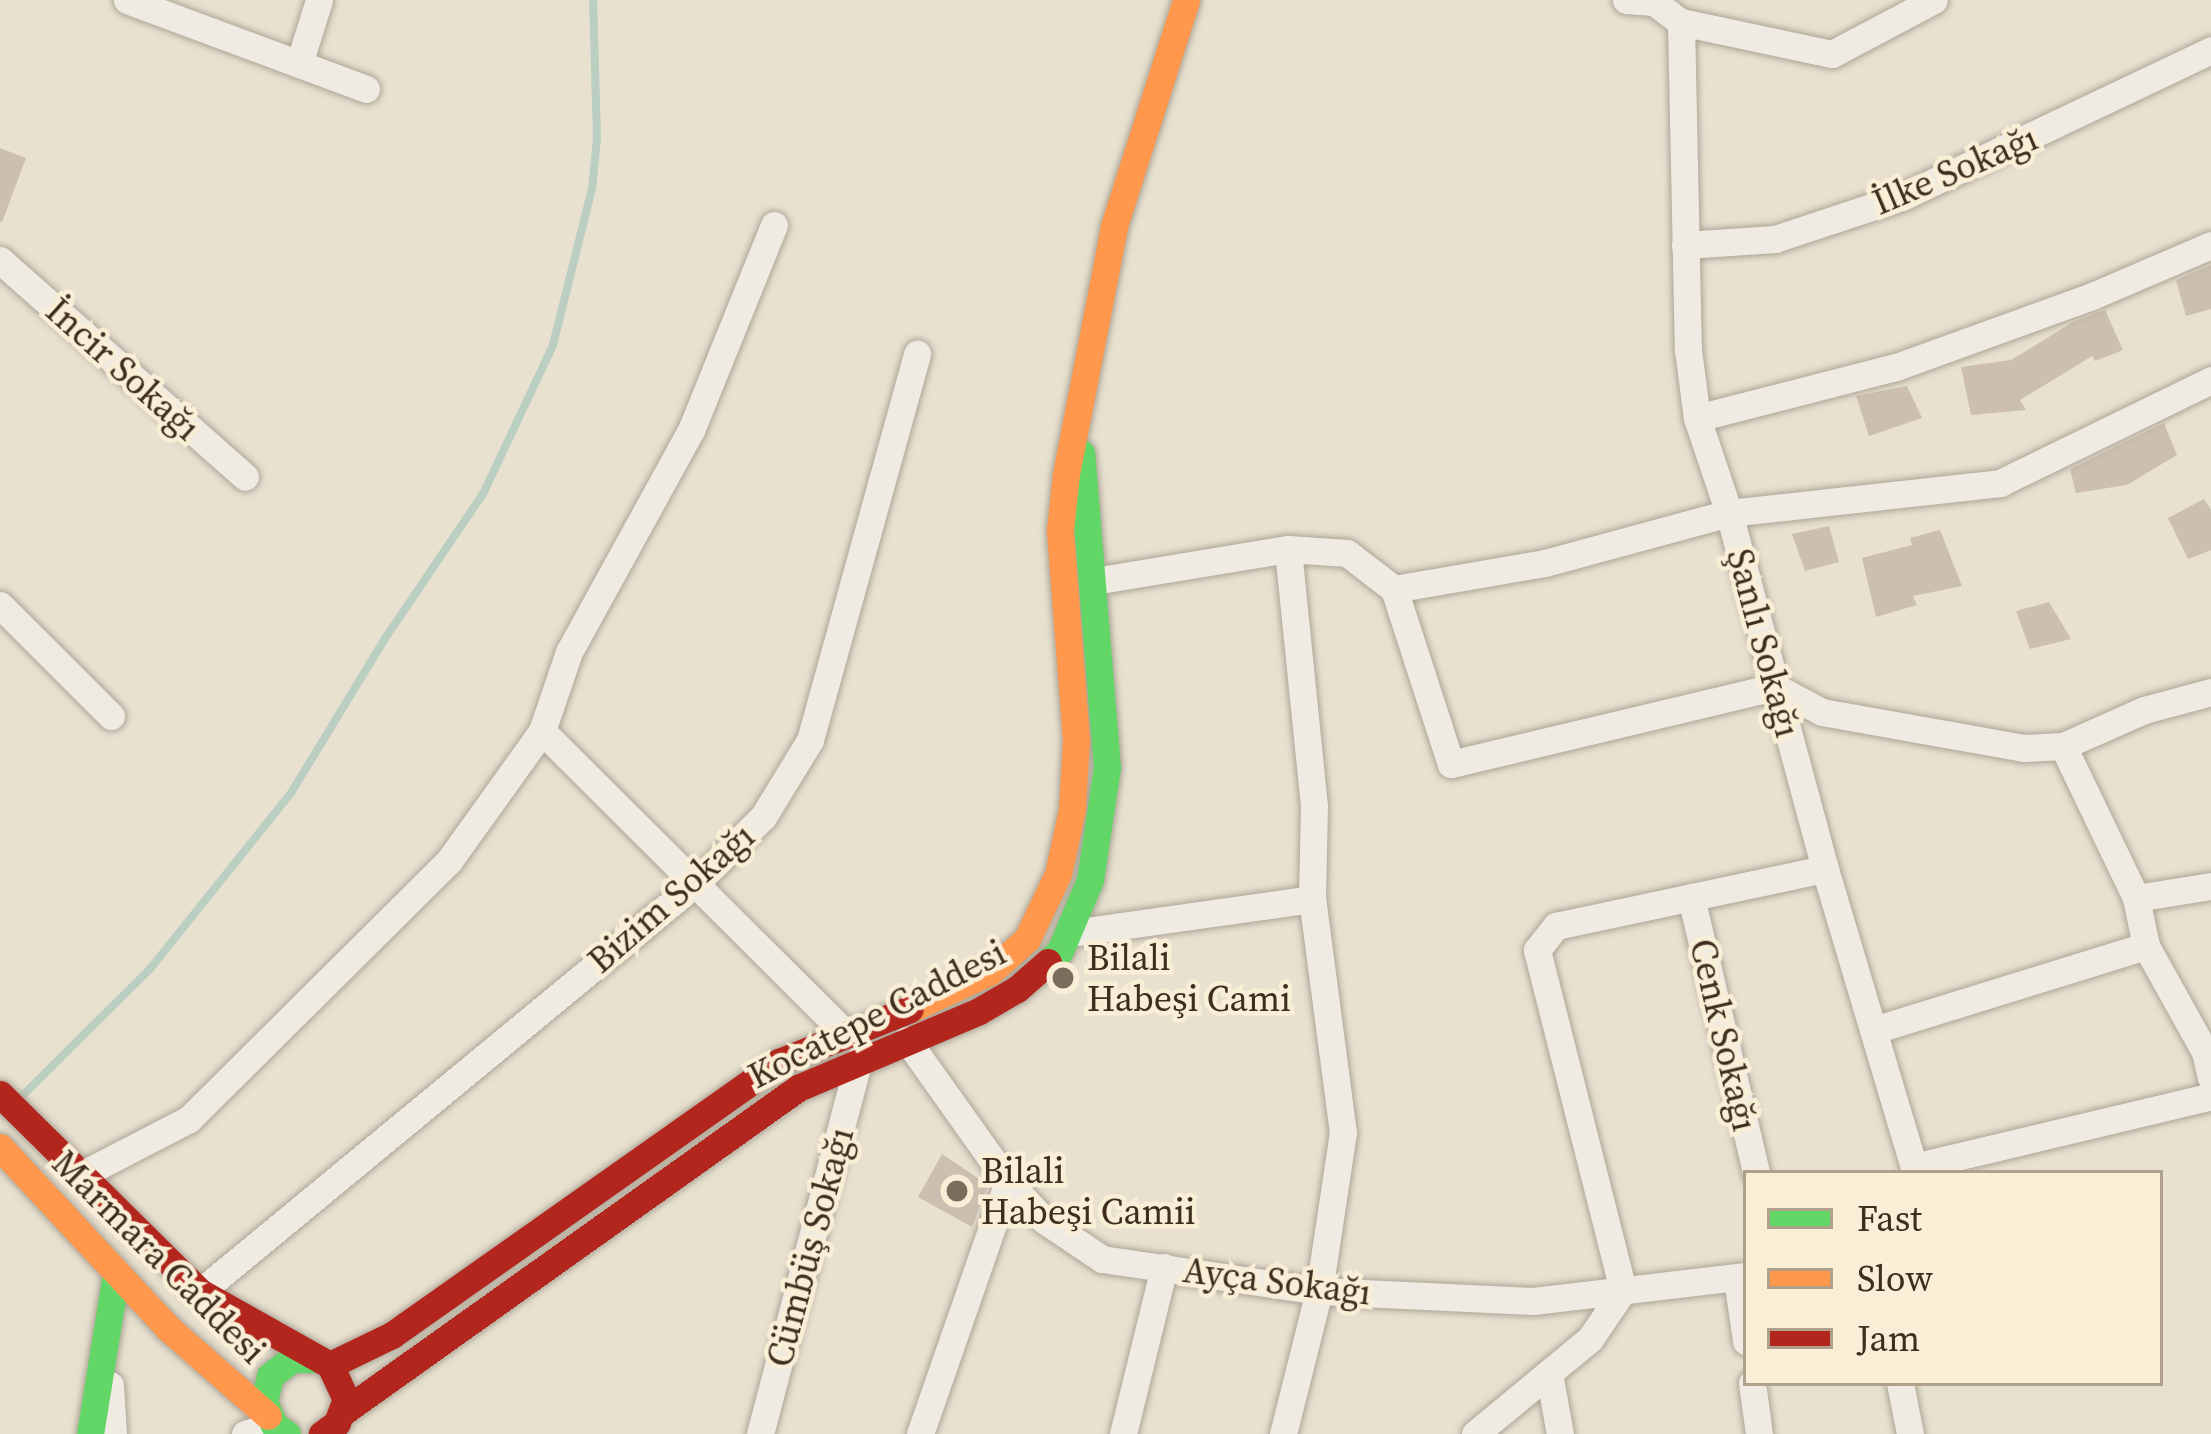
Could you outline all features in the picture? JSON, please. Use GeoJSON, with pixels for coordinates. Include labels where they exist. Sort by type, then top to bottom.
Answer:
{"type":"FeatureCollection","features":[{"type":"Feature","properties":{"kind":"main road","name":"Kocatepe Caddesi"},"geometry":{"type":"LineString","coordinates":[[277,1425],[265,1389],[280,1366],[305,1357],[324,1362],[392,1335],[778,1062],[992,971],[1027,939],[1058,874],[1072,809],[1076,740],[1062,500],[1114,226],[1186,0]]}},
{"type":"Feature","properties":{"kind":"main road","name":"Kocatepe Caddesi"},"geometry":{"type":"LineString","coordinates":[[336,1426],[706,1150],[798,1088],[1017,989],[1060,951],[1090,880],[1107,767],[1077,420]]}},
{"type":"Feature","properties":{"kind":"main road"},"geometry":{"type":"LineString","coordinates":[[1064,582],[1094,581]]}},
{"type":"Feature","properties":{"kind":"main road"},"geometry":{"type":"LineString","coordinates":[[1027,939],[1070,933]]}},
{"type":"Feature","properties":{"kind":"main road"},"geometry":{"type":"LineString","coordinates":[[891,1016],[907,1040]]}},
{"type":"Feature","properties":{"kind":"main road","name":"Marmara Caddesi"},"geometry":{"type":"LineString","coordinates":[[8,1103],[200,1292],[324,1362]]}},
{"type":"Feature","properties":{"kind":"main road","name":"Marmara Caddesi"},"geometry":{"type":"LineString","coordinates":[[0,1147],[168,1328],[277,1425]]}},
{"type":"Feature","properties":{"kind":"main road"},"geometry":{"type":"LineString","coordinates":[[90,1434],[101,1342],[116,1273]]}},
{"type":"Feature","properties":{"kind":"main road"},"geometry":{"type":"LineString","coordinates":[[324,1362],[344,1387],[336,1426]]}},
{"type":"Feature","properties":{"kind":"street"},"geometry":{"type":"LineString","coordinates":[[127,0],[366,89]]}},
{"type":"Feature","properties":{"kind":"street"},"geometry":{"type":"LineString","coordinates":[[299,64],[319,0]]}},
{"type":"Feature","properties":{"kind":"street"},"geometry":{"type":"LineString","coordinates":[[1644,1],[1681,22],[1832,54],[1934,0]]}},
{"type":"Feature","properties":{"kind":"street","name":"Şanlı Sokağı"},"geometry":{"type":"LineString","coordinates":[[1681,22],[1688,350],[1697,418],[1729,513],[1825,869],[1915,1170]]}},
{"type":"Feature","properties":{"kind":"street","name":"İlke Sokağı"},"geometry":{"type":"LineString","coordinates":[[1685,244],[1775,239],[1904,196],[2211,50]]}},
{"type":"Feature","properties":{"kind":"street"},"geometry":{"type":"LineString","coordinates":[[70,1167],[189,1119],[449,861],[542,731],[569,652],[692,430],[774,225]]}},
{"type":"Feature","properties":{"kind":"street"},"geometry":{"type":"LineString","coordinates":[[1697,418],[1897,367],[2092,296],[2211,245]]}},
{"type":"Feature","properties":{"kind":"street","name":"İncir Sokağı"},"geometry":{"type":"LineString","coordinates":[[0,260],[245,477]]}},
{"type":"Feature","properties":{"kind":"street","name":"Bizim Sokağı"},"geometry":{"type":"LineString","coordinates":[[200,1292],[698,882],[763,817],[810,740],[917,354]]}},
{"type":"Feature","properties":{"kind":"street"},"geometry":{"type":"LineString","coordinates":[[1394,589],[1545,563],[1729,513],[2000,483],[2211,380]]}},
{"type":"Feature","properties":{"kind":"street"},"geometry":{"type":"LineString","coordinates":[[1094,581],[1288,549],[1347,554],[1394,589],[1451,764],[1646,713],[1775,687],[1822,712],[2024,748],[2063,746],[2144,710],[2211,692]]}},
{"type":"Feature","properties":{"kind":"street"},"geometry":{"type":"LineString","coordinates":[[1283,1434],[1319,1291],[1343,1133],[1312,898],[1314,806],[1288,549]]}},
{"type":"Feature","properties":{"kind":"street"},"geometry":{"type":"LineString","coordinates":[[0,605],[111,716]]}},
{"type":"Feature","properties":{"kind":"street"},"geometry":{"type":"LineString","coordinates":[[542,731],[845,1033]]}},
{"type":"Feature","properties":{"kind":"street"},"geometry":{"type":"LineString","coordinates":[[2063,746],[2136,898],[2146,946],[2209,1060]]}},
{"type":"Feature","properties":{"kind":"street"},"geometry":{"type":"LineString","coordinates":[[1475,1434],[1590,1340],[1623,1290],[1538,950],[1556,926],[1825,869]]}},
{"type":"Feature","properties":{"kind":"street"},"geometry":{"type":"LineString","coordinates":[[2136,898],[2211,886]]}},
{"type":"Feature","properties":{"kind":"street","name":"Cenk Sokağı"},"geometry":{"type":"LineString","coordinates":[[1691,896],[1755,1170]]}},
{"type":"Feature","properties":{"kind":"street"},"geometry":{"type":"LineString","coordinates":[[1070,933],[1312,898]]}},
{"type":"Feature","properties":{"kind":"street"},"geometry":{"type":"LineString","coordinates":[[1874,1030],[2146,946]]}},
{"type":"Feature","properties":{"kind":"street","name":"Ayça Sokağı"},"geometry":{"type":"LineString","coordinates":[[907,1040],[1008,1182],[1044,1220],[1102,1258],[1319,1291],[1532,1301],[1742,1277]]}},
{"type":"Feature","properties":{"kind":"street","name":"Cümbüş Sokağı"},"geometry":{"type":"LineString","coordinates":[[760,1434],[859,1060]]}},
{"type":"Feature","properties":{"kind":"street"},"geometry":{"type":"LineString","coordinates":[[1915,1170],[2211,1096]]}},
{"type":"Feature","properties":{"kind":"street"},"geometry":{"type":"LineString","coordinates":[[920,1434],[1008,1182]]}},
{"type":"Feature","properties":{"kind":"street"},"geometry":{"type":"LineString","coordinates":[[1123,1434],[1164,1267]]}},
{"type":"Feature","properties":{"kind":"street"},"geometry":{"type":"LineString","coordinates":[[101,1342],[109,1364],[113,1434]]}},
{"type":"Feature","properties":{"kind":"street"},"geometry":{"type":"LineString","coordinates":[[1549,1372],[1560,1434]]}},
{"type":"Feature","properties":{"kind":"street"},"geometry":{"type":"LineString","coordinates":[[1752,1386],[1760,1434]]}},
{"type":"Feature","properties":{"kind":"street"},"geometry":{"type":"LineString","coordinates":[[1901,1386],[1910,1434]]}},
{"type":"Feature","properties":{"kind":"street"},"geometry":{"type":"LineString","coordinates":[[244,1434],[277,1425]]}},
{"type":"Feature","properties":{"kind":"building"},"geometry":{"type":"Polygon","coordinates":[[[0,148],[26,158],[2,222],[0,222],[0,148]]]}},
{"type":"Feature","properties":{"kind":"building"},"geometry":{"type":"Polygon","coordinates":[[[2211,265],[2211,309],[2186,316],[2176,280],[2211,265]]]}},
{"type":"Feature","properties":{"kind":"building"},"geometry":{"type":"Polygon","coordinates":[[[2105,310],[2123,350],[2095,361],[2092,356],[2020,400],[2026,410],[1971,415],[1961,367],[2011,360],[2073,322],[2105,310]]]}},
{"type":"Feature","properties":{"kind":"building"},"geometry":{"type":"Polygon","coordinates":[[[1907,386],[1922,418],[1869,436],[1856,396],[1907,386]]]}},
{"type":"Feature","properties":{"kind":"building"},"geometry":{"type":"Polygon","coordinates":[[[2164,423],[2177,455],[2127,485],[2076,493],[2070,469],[2164,423]]]}},
{"type":"Feature","properties":{"kind":"building"},"geometry":{"type":"Polygon","coordinates":[[[2204,499],[2211,510],[2211,550],[2188,559],[2168,518],[2204,499]]]}},
{"type":"Feature","properties":{"kind":"building"},"geometry":{"type":"Polygon","coordinates":[[[1829,526],[1839,562],[1805,571],[1792,534],[1829,526]]]}},
{"type":"Feature","properties":{"kind":"building"},"geometry":{"type":"Polygon","coordinates":[[[1940,530],[1962,586],[1913,596],[1917,605],[1876,617],[1862,558],[1912,545],[1910,538],[1940,530]]]}},
{"type":"Feature","properties":{"kind":"building"},"geometry":{"type":"Polygon","coordinates":[[[2049,602],[2071,639],[2030,649],[2016,611],[2049,602]]]}},
{"type":"Feature","properties":{"kind":"building","name":"Bilali Habeşi Camii"},"geometry":{"type":"Polygon","coordinates":[[[942,1154],[988,1185],[972,1227],[918,1197],[942,1154]]]}},
{"type":"Feature","properties":{"kind":"waterway"},"geometry":{"type":"LineString","coordinates":[[18,1100],[150,969],[291,793],[384,640],[483,494],[553,345],[592,189],[597,139],[593,0]]}},
{"type":"Feature","properties":{"kind":"traffic: fast"},"geometry":{"type":"LineString","coordinates":[[1048,962],[1060,951],[1090,880],[1107,767],[1081,453]]}},
{"type":"Feature","properties":{"kind":"traffic: fast"},"geometry":{"type":"LineString","coordinates":[[90,1434],[116,1273]]}},
{"type":"Feature","properties":{"kind":"traffic: fast"},"geometry":{"type":"LineString","coordinates":[[287,1434],[274,1425],[264,1402],[270,1376],[292,1359],[319,1359]]}},
{"type":"Feature","properties":{"kind":"traffic: slow"},"geometry":{"type":"LineString","coordinates":[[910,1009],[991,971],[1027,939],[1058,874],[1072,809],[1076,740],[1060,530],[1066,474],[1114,226],[1186,0]]}},
{"type":"Feature","properties":{"kind":"traffic: slow"},"geometry":{"type":"LineString","coordinates":[[0,1147],[168,1328],[268,1416]]}},
{"type":"Feature","properties":{"kind":"traffic: jam"},"geometry":{"type":"LineString","coordinates":[[343,1412],[798,1088],[979,1011],[1017,989],[1048,962]]}},
{"type":"Feature","properties":{"kind":"traffic: jam"},"geometry":{"type":"LineString","coordinates":[[330,1365],[392,1335],[779,1062],[910,1009]]}},
{"type":"Feature","properties":{"kind":"traffic: jam"},"geometry":{"type":"LineString","coordinates":[[0,1094],[200,1292],[330,1365],[346,1399],[337,1423],[322,1434]]}},
{"type":"Feature","properties":{"kind":"place","name":"Bilali Habeşi Cami"},"geometry":{"type":"Point","coordinates":[1063,978]}},
{"type":"Feature","properties":{"kind":"place","name":"Bilali Habeşi Camii"},"geometry":{"type":"Point","coordinates":[957,1191]}}]}
